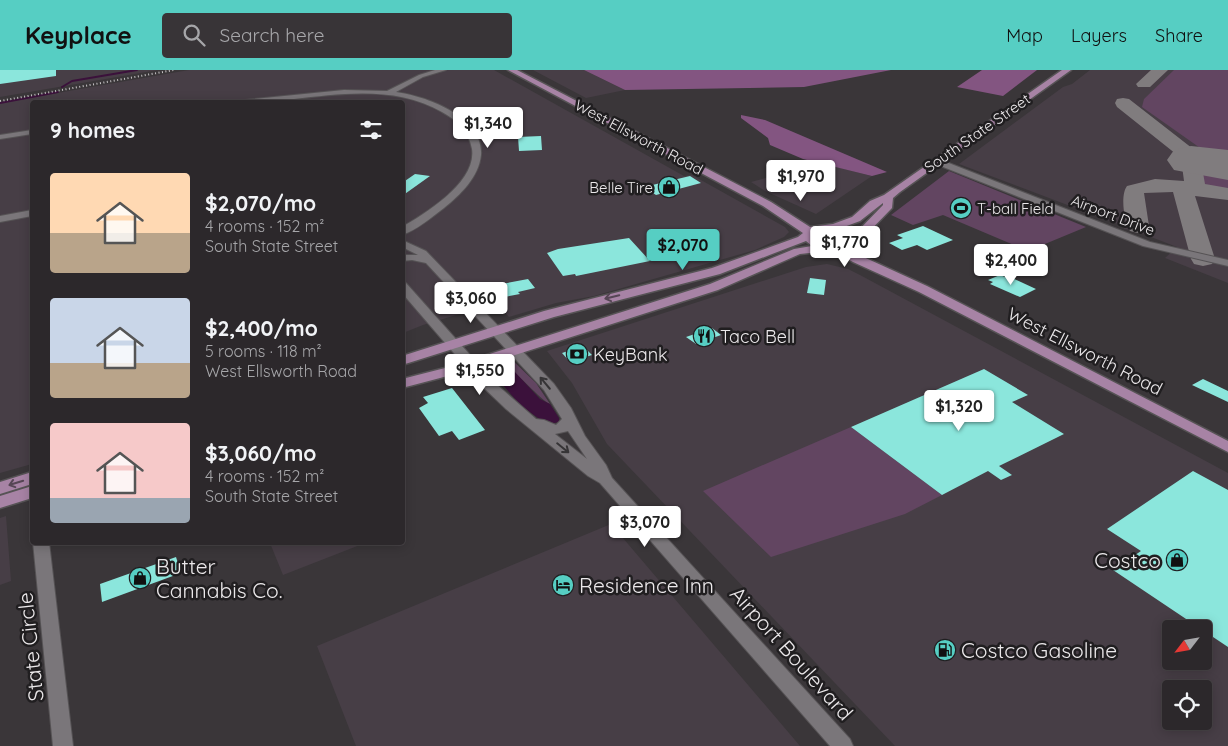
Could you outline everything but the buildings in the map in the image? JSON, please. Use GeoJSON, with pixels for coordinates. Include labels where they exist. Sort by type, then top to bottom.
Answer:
{"type":"FeatureCollection","features":[{"type":"Feature","properties":{"kind":"main road","name":"West Ellsworth Road"},"geometry":{"type":"LineString","coordinates":[[512,70],[767,204],[773,210],[797,222],[808,233],[813,242],[833,247],[881,272],[898,276],[1228,447]]}},
{"type":"Feature","properties":{"kind":"main road","name":"South State Street"},"geometry":{"type":"LineString","coordinates":[[808,233],[817,228],[831,227],[856,219],[874,203],[888,197],[936,161],[1067,70]]}},
{"type":"Feature","properties":{"kind":"main road","name":"South State Street"},"geometry":{"type":"LineString","coordinates":[[854,240],[888,206],[888,197]]}},
{"type":"Feature","properties":{"kind":"main road","name":"West Ellsworth Road"},"geometry":{"type":"LineString","coordinates":[[767,204],[779,206],[846,231],[865,254],[890,268],[898,276]]}},
{"type":"Feature","properties":{"kind":"main road"},"geometry":{"type":"LineString","coordinates":[[405,360],[556,312],[730,266],[802,239],[808,233]]}},
{"type":"Feature","properties":{"kind":"main road"},"geometry":{"type":"LineString","coordinates":[[405,383],[472,364],[695,293],[753,271],[798,251],[850,245],[854,240]]}},
{"type":"Feature","properties":{"kind":"main road"},"geometry":{"type":"LineString","coordinates":[[753,271],[783,262],[829,254],[843,256],[868,266]]}},
{"type":"Feature","properties":{"kind":"main road"},"geometry":{"type":"LineString","coordinates":[[733,279],[739,273],[765,261],[758,256]]}},
{"type":"Feature","properties":{"kind":"main road"},"geometry":{"type":"LineString","coordinates":[[695,293],[690,288],[691,282],[723,273],[730,266]]}},
{"type":"Feature","properties":{"kind":"main road"},"geometry":{"type":"LineString","coordinates":[[635,292],[648,292],[656,297],[657,302],[645,308]]}},
{"type":"Feature","properties":{"kind":"main road"},"geometry":{"type":"LineString","coordinates":[[0,488],[30,479]]}},
{"type":"Feature","properties":{"kind":"main road"},"geometry":{"type":"LineString","coordinates":[[0,502],[30,493]]}},
{"type":"Feature","properties":{"kind":"street"},"geometry":{"type":"LineString","coordinates":[[388,93],[421,76],[444,70]]}},
{"type":"Feature","properties":{"kind":"street"},"geometry":{"type":"LineString","coordinates":[[267,100],[345,93],[388,93],[422,100],[451,114],[470,131],[475,141],[477,152],[470,175],[452,197],[436,211],[405,230]]}},
{"type":"Feature","properties":{"kind":"street"},"geometry":{"type":"LineString","coordinates":[[0,137],[30,132]]}},
{"type":"Feature","properties":{"kind":"street","name":"Airport Drive"},"geometry":{"type":"LineString","coordinates":[[936,161],[1147,244],[1228,263]]}},
{"type":"Feature","properties":{"kind":"street"},"geometry":{"type":"LineString","coordinates":[[0,219],[30,213]]}},
{"type":"Feature","properties":{"kind":"street","name":"Airport Boulevard"},"geometry":{"type":"LineString","coordinates":[[405,244],[422,253],[498,330],[549,387],[564,408],[578,437],[601,468],[605,479]]}},
{"type":"Feature","properties":{"kind":"street"},"geometry":{"type":"LineString","coordinates":[[405,258],[419,257],[430,261]]}},
{"type":"Feature","properties":{"kind":"street","name":"Airport Boulevard"},"geometry":{"type":"LineString","coordinates":[[405,288],[490,386],[511,406],[592,472],[605,479],[843,746]]}},
{"type":"Feature","properties":{"kind":"street"},"geometry":{"type":"LineString","coordinates":[[511,406],[524,411],[551,430],[565,427],[569,420]]}},
{"type":"Feature","properties":{"kind":"street","name":"State Circle"},"geometry":{"type":"LineString","coordinates":[[41,545],[63,746]]}},
{"type":"Feature","properties":{"kind":"shaded area"},"geometry":{"type":"Polygon","coordinates":[[[0,70],[158,70],[0,97],[0,70]]]}},
{"type":"Feature","properties":{"kind":"shaded area"},"geometry":{"type":"Polygon","coordinates":[[[189,70],[494,70],[684,176],[692,175],[785,227],[789,232],[784,237],[755,250],[594,296],[556,303],[509,317],[496,303],[405,332],[405,100],[30,100],[30,465],[0,473],[0,103],[189,70]]]}},
{"type":"Feature","properties":{"kind":"shaded area"},"geometry":{"type":"Polygon","coordinates":[[[533,70],[584,70],[625,90],[586,98],[533,70]]]}},
{"type":"Feature","properties":{"kind":"shaded area"},"geometry":{"type":"Polygon","coordinates":[[[584,70],[891,70],[804,87],[625,90],[584,70]]]}},
{"type":"Feature","properties":{"kind":"shaded area"},"geometry":{"type":"Polygon","coordinates":[[[982,70],[1037,70],[1003,96],[957,87],[982,70]]]}},
{"type":"Feature","properties":{"kind":"shaded area"},"geometry":{"type":"Polygon","coordinates":[[[1090,70],[1228,70],[1228,283],[1165,258],[1177,247],[1133,230],[1124,229],[1123,226],[959,164],[1063,87],[1072,84],[1090,70]]]}},
{"type":"Feature","properties":{"kind":"shaded area"},"geometry":{"type":"Polygon","coordinates":[[[1174,70],[1228,70],[1228,156],[1203,150],[1142,107],[1144,99],[1174,70]]]}},
{"type":"Feature","properties":{"kind":"shaded area"},"geometry":{"type":"Polygon","coordinates":[[[741,115],[765,120],[887,172],[872,176],[803,159],[770,145],[768,138],[741,118],[741,115]]]}},
{"type":"Feature","properties":{"kind":"shaded area"},"geometry":{"type":"Polygon","coordinates":[[[821,163],[872,176],[816,214],[765,191],[751,182],[821,163]]]}},
{"type":"Feature","properties":{"kind":"shaded area"},"geometry":{"type":"Polygon","coordinates":[[[1204,168],[1228,170],[1228,192],[1210,187],[1199,180],[1196,170],[1204,168]]]}},
{"type":"Feature","properties":{"kind":"shaded area"},"geometry":{"type":"Polygon","coordinates":[[[949,171],[1086,227],[1028,251],[943,215],[913,225],[891,215],[949,171]]]}},
{"type":"Feature","properties":{"kind":"shaded area"},"geometry":{"type":"Polygon","coordinates":[[[827,264],[848,269],[860,275],[1228,473],[1228,746],[895,746],[607,444],[572,383],[547,351],[806,267],[827,264]]]}},
{"type":"Feature","properties":{"kind":"shaded area"},"geometry":{"type":"Polygon","coordinates":[[[508,356],[536,383],[550,404],[513,372],[503,368],[492,372],[485,364],[508,356]]]}},
{"type":"Feature","properties":{"kind":"shaded area"},"geometry":{"type":"Polygon","coordinates":[[[503,368],[514,371],[540,399],[550,404],[559,418],[559,422],[545,423],[520,405],[492,372],[503,368]]]}},
{"type":"Feature","properties":{"kind":"shaded area"},"geometry":{"type":"Polygon","coordinates":[[[851,427],[942,495],[905,514],[771,557],[703,491],[851,427]]]}},
{"type":"Feature","properties":{"kind":"shaded area"},"geometry":{"type":"Polygon","coordinates":[[[6,516],[11,581],[0,585],[0,518],[6,516]]]}},
{"type":"Feature","properties":{"kind":"shaded area","name":"Residence Inn"},"geometry":{"type":"Polygon","coordinates":[[[611,524],[800,746],[356,746],[317,646],[611,524]]]}},
{"type":"Feature","properties":{"kind":"shaded area"},"geometry":{"type":"Polygon","coordinates":[[[271,545],[360,545],[283,575],[271,545]]]}},
{"type":"Feature","properties":{"kind":"waterway"},"geometry":{"type":"LineString","coordinates":[[62,87],[72,81],[137,70]]}},
{"type":"Feature","properties":{"kind":"waterway"},"geometry":{"type":"LineString","coordinates":[[0,103],[58,92]]}},
{"type":"Feature","properties":{"kind":"taxiway"},"geometry":{"type":"LineString","coordinates":[[1144,84],[1160,70]]}},
{"type":"Feature","properties":{"kind":"taxiway"},"geometry":{"type":"LineString","coordinates":[[1123,103],[1190,156],[1196,189]]}},
{"type":"Feature","properties":{"kind":"taxiway"},"geometry":{"type":"LineString","coordinates":[[1138,226],[1134,190],[1155,185],[1196,189]]}},
{"type":"Feature","properties":{"kind":"taxiway"},"geometry":{"type":"LineString","coordinates":[[1182,188],[1203,259]]}},
{"type":"Feature","properties":{"kind":"taxiway"},"geometry":{"type":"LineString","coordinates":[[1196,189],[1228,194]]}},
{"type":"Feature","properties":{"kind":"runway"},"geometry":{"type":"LineString","coordinates":[[1191,160],[1228,165]]}},
{"type":"Feature","properties":{"kind":"railway"},"geometry":{"type":"LineString","coordinates":[[0,101],[174,70]]}},
{"type":"Feature","properties":{"kind":"place","name":"Belle Tire"},"geometry":{"type":"Point","coordinates":[669,187]}},
{"type":"Feature","properties":{"kind":"place","name":"T-ball Field"},"geometry":{"type":"Point","coordinates":[961,208]}},
{"type":"Feature","properties":{"kind":"place","name":"Taco Bell"},"geometry":{"type":"Point","coordinates":[704,336]}},
{"type":"Feature","properties":{"kind":"place","name":"KeyBank"},"geometry":{"type":"Point","coordinates":[577,354]}},
{"type":"Feature","properties":{"kind":"place","name":"Costco"},"geometry":{"type":"Point","coordinates":[1177,560]}},
{"type":"Feature","properties":{"kind":"place","name":"Butter Cannabis Co."},"geometry":{"type":"Point","coordinates":[140,578]}},
{"type":"Feature","properties":{"kind":"place","name":"Residence Inn"},"geometry":{"type":"Point","coordinates":[563,585]}},
{"type":"Feature","properties":{"kind":"place","name":"Costco Gasoline"},"geometry":{"type":"Point","coordinates":[945,650]}}]}
